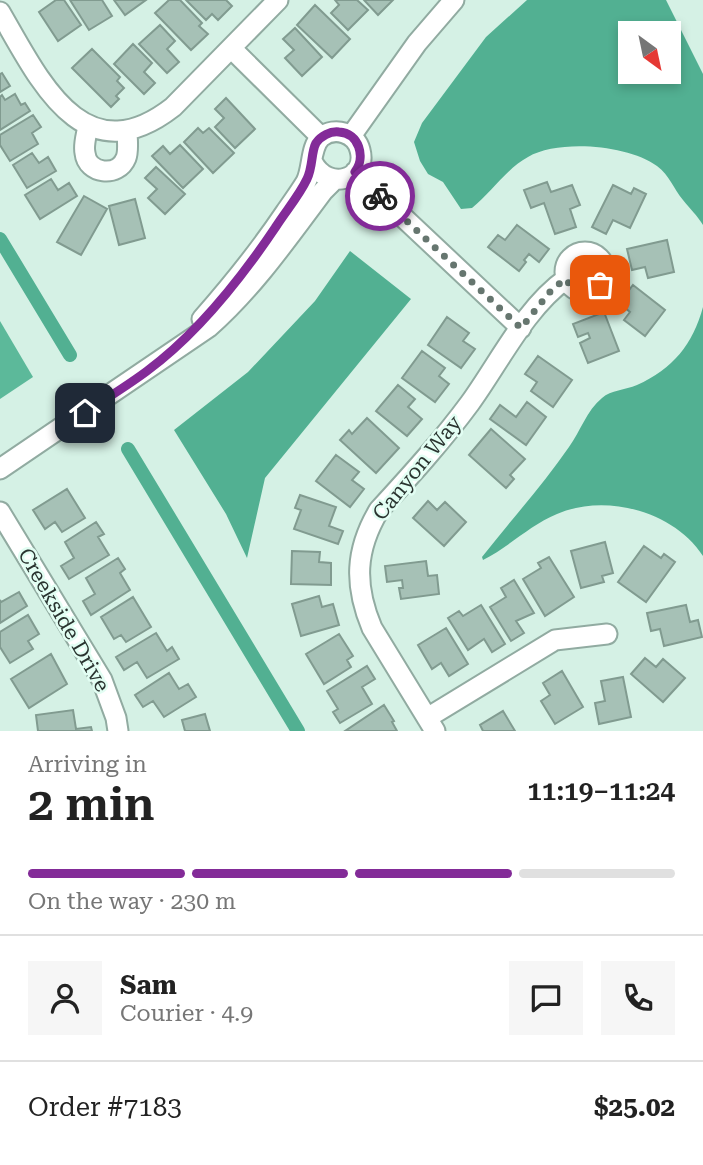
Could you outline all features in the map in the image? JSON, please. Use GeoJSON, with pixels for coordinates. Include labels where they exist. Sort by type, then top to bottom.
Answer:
{"type":"FeatureCollection","features":[{"type":"Feature","properties":{"kind":"street"},"geometry":{"type":"LineString","coordinates":[[0,12],[50,94],[61,107],[88,125],[105,130],[127,130],[151,122],[173,107],[278,0]]}},
{"type":"Feature","properties":{"kind":"street"},"geometry":{"type":"LineString","coordinates":[[351,136],[417,43],[454,0]]}},
{"type":"Feature","properties":{"kind":"street"},"geometry":{"type":"LineString","coordinates":[[231,48],[321,137]]}},
{"type":"Feature","properties":{"kind":"street"},"geometry":{"type":"LineString","coordinates":[[88,125],[84,151],[86,159],[91,166],[107,172],[122,164],[126,157],[127,130]]}},
{"type":"Feature","properties":{"kind":"street"},"geometry":{"type":"LineString","coordinates":[[330,132],[351,136],[360,149],[361,158],[355,172],[344,179],[334,180],[318,172],[312,153],[321,137],[330,132]]}},
{"type":"Feature","properties":{"kind":"street"},"geometry":{"type":"LineString","coordinates":[[148,370],[200,321],[242,273],[306,181],[313,163]]}},
{"type":"Feature","properties":{"kind":"street"},"geometry":{"type":"LineString","coordinates":[[355,172],[521,328]]}},
{"type":"Feature","properties":{"kind":"street"},"geometry":{"type":"LineString","coordinates":[[0,469],[209,327],[235,304],[266,270],[323,191],[334,180]]}},
{"type":"Feature","properties":{"kind":"street","name":"Canyon Way"},"geometry":{"type":"LineString","coordinates":[[431,725],[372,628],[360,592],[361,553],[371,523],[379,510],[449,431],[521,328],[553,288],[566,279]]}},
{"type":"Feature","properties":{"kind":"street","name":"Creekside Drive"},"geometry":{"type":"LineString","coordinates":[[0,512],[102,680],[117,718],[118,731]]}},
{"type":"Feature","properties":{"kind":"street"},"geometry":{"type":"LineString","coordinates":[[431,725],[555,640],[607,634]]}},
{"type":"Feature","properties":{"kind":"shaded area"},"geometry":{"type":"Polygon","coordinates":[[[527,0],[666,0],[676,21],[618,21],[618,84],[681,84],[681,30],[703,74],[703,225],[657,166],[629,153],[593,147],[557,148],[528,157],[472,208],[461,209],[443,182],[428,174],[420,161],[414,142],[422,123],[486,37],[527,0]]]}},
{"type":"Feature","properties":{"kind":"shaded area"},"geometry":{"type":"Polygon","coordinates":[[[350,251],[411,299],[265,478],[247,558],[226,514],[174,430],[248,372],[315,301],[350,251]]]}},
{"type":"Feature","properties":{"kind":"shaded area"},"geometry":{"type":"Polygon","coordinates":[[[703,307],[703,556],[690,540],[657,517],[617,506],[596,505],[557,514],[483,560],[482,557],[559,461],[597,403],[610,393],[650,379],[671,363],[694,333],[703,307]]]}},
{"type":"Feature","properties":{"kind":"shaded area"},"geometry":{"type":"Polygon","coordinates":[[[0,321],[33,377],[0,399],[0,321]]]}},
{"type":"Feature","properties":{"kind":"building"},"geometry":{"type":"Polygon","coordinates":[[[56,0],[64,0],[81,25],[58,41],[39,12],[56,0]]]}},
{"type":"Feature","properties":{"kind":"building"},"geometry":{"type":"Polygon","coordinates":[[[70,0],[102,0],[112,16],[89,30],[70,0]]]}},
{"type":"Feature","properties":{"kind":"building"},"geometry":{"type":"Polygon","coordinates":[[[114,0],[146,0],[125,15],[114,0]]]}},
{"type":"Feature","properties":{"kind":"building"},"geometry":{"type":"Polygon","coordinates":[[[169,0],[180,0],[202,23],[199,26],[208,34],[191,50],[155,13],[169,0]]]}},
{"type":"Feature","properties":{"kind":"building"},"geometry":{"type":"Polygon","coordinates":[[[186,0],[226,0],[232,6],[218,20],[212,14],[206,20],[186,0]]]}},
{"type":"Feature","properties":{"kind":"building"},"geometry":{"type":"Polygon","coordinates":[[[335,0],[357,0],[368,10],[348,30],[331,13],[339,5],[335,0]]]}},
{"type":"Feature","properties":{"kind":"building"},"geometry":{"type":"Polygon","coordinates":[[[364,0],[393,0],[378,15],[364,0]]]}},
{"type":"Feature","properties":{"kind":"building"},"geometry":{"type":"Polygon","coordinates":[[[315,5],[350,39],[332,58],[297,25],[315,5]]]}},
{"type":"Feature","properties":{"kind":"building"},"geometry":{"type":"Polygon","coordinates":[[[160,25],[175,41],[167,49],[179,62],[167,73],[139,44],[160,25]]]}},
{"type":"Feature","properties":{"kind":"building"},"geometry":{"type":"Polygon","coordinates":[[[295,28],[322,57],[302,76],[285,58],[294,50],[283,39],[295,28]]]}},
{"type":"Feature","properties":{"kind":"building"},"geometry":{"type":"Polygon","coordinates":[[[133,44],[152,63],[144,72],[155,83],[144,94],[114,64],[133,44]]]}},
{"type":"Feature","properties":{"kind":"building"},"geometry":{"type":"Polygon","coordinates":[[[92,49],[120,77],[117,81],[124,88],[111,107],[72,68],[92,49]]]}},
{"type":"Feature","properties":{"kind":"building"},"geometry":{"type":"Polygon","coordinates":[[[2,73],[10,86],[0,92],[0,74],[2,73]]]}},
{"type":"Feature","properties":{"kind":"building"},"geometry":{"type":"Polygon","coordinates":[[[15,94],[21,105],[25,103],[30,111],[0,130],[0,97],[2,95],[5,100],[15,94]]]}},
{"type":"Feature","properties":{"kind":"building"},"geometry":{"type":"Polygon","coordinates":[[[226,98],[255,129],[235,148],[215,127],[224,118],[215,109],[226,98]]]}},
{"type":"Feature","properties":{"kind":"building"},"geometry":{"type":"Polygon","coordinates":[[[33,115],[41,127],[32,133],[38,144],[10,161],[0,145],[0,135],[33,115]]]}},
{"type":"Feature","properties":{"kind":"building"},"geometry":{"type":"Polygon","coordinates":[[[198,128],[203,133],[209,128],[234,153],[213,173],[184,142],[198,128]]]}},
{"type":"Feature","properties":{"kind":"building"},"geometry":{"type":"Polygon","coordinates":[[[180,145],[203,169],[183,188],[152,156],[163,146],[170,154],[180,145]]]}},
{"type":"Feature","properties":{"kind":"building"},"geometry":{"type":"Polygon","coordinates":[[[32,153],[39,163],[48,157],[56,171],[27,188],[13,165],[32,153]]]}},
{"type":"Feature","properties":{"kind":"building"},"geometry":{"type":"Polygon","coordinates":[[[156,167],[185,194],[165,214],[148,198],[157,189],[145,178],[156,167]]]}},
{"type":"Feature","properties":{"kind":"building"},"geometry":{"type":"Polygon","coordinates":[[[51,179],[58,190],[69,183],[77,196],[40,219],[25,195],[51,179]]]}},
{"type":"Feature","properties":{"kind":"building"},"geometry":{"type":"Polygon","coordinates":[[[547,182],[551,192],[572,185],[580,205],[570,209],[576,227],[555,234],[544,203],[531,208],[524,190],[547,182]]]}},
{"type":"Feature","properties":{"kind":"building"},"geometry":{"type":"Polygon","coordinates":[[[613,185],[631,194],[634,188],[646,194],[630,228],[613,220],[606,234],[592,227],[613,185]]]}},
{"type":"Feature","properties":{"kind":"building"},"geometry":{"type":"Polygon","coordinates":[[[84,196],[107,209],[81,255],[57,242],[84,196]]]}},
{"type":"Feature","properties":{"kind":"building"},"geometry":{"type":"Polygon","coordinates":[[[135,199],[145,238],[119,245],[109,206],[135,199]]]}},
{"type":"Feature","properties":{"kind":"building"},"geometry":{"type":"Polygon","coordinates":[[[517,225],[549,249],[539,262],[529,254],[519,271],[488,247],[498,235],[505,240],[517,225]]]}},
{"type":"Feature","properties":{"kind":"building"},"geometry":{"type":"Polygon","coordinates":[[[667,240],[674,272],[648,278],[645,267],[632,270],[627,249],[667,240]]]}},
{"type":"Feature","properties":{"kind":"building"},"geometry":{"type":"Polygon","coordinates":[[[633,285],[665,310],[645,336],[624,320],[630,312],[619,303],[633,285]]]}},
{"type":"Feature","properties":{"kind":"building"},"geometry":{"type":"Polygon","coordinates":[[[604,312],[619,351],[588,363],[580,343],[590,338],[588,333],[578,337],[573,324],[604,312]]]}},
{"type":"Feature","properties":{"kind":"building"},"geometry":{"type":"Polygon","coordinates":[[[447,317],[469,333],[463,341],[475,349],[461,368],[428,345],[447,317]]]}},
{"type":"Feature","properties":{"kind":"building"},"geometry":{"type":"Polygon","coordinates":[[[422,351],[445,368],[439,376],[449,384],[435,402],[402,378],[422,351]]]}},
{"type":"Feature","properties":{"kind":"building"},"geometry":{"type":"Polygon","coordinates":[[[538,356],[572,380],[553,407],[531,391],[537,382],[525,374],[538,356]]]}},
{"type":"Feature","properties":{"kind":"building"},"geometry":{"type":"Polygon","coordinates":[[[398,385],[415,399],[408,407],[422,419],[407,436],[376,411],[398,385]]]}},
{"type":"Feature","properties":{"kind":"building"},"geometry":{"type":"Polygon","coordinates":[[[527,402],[546,417],[526,445],[490,419],[500,405],[516,417],[527,402]]]}},
{"type":"Feature","properties":{"kind":"building"},"geometry":{"type":"Polygon","coordinates":[[[367,418],[399,448],[376,473],[340,440],[349,430],[352,434],[367,418]]]}},
{"type":"Feature","properties":{"kind":"building"},"geometry":{"type":"Polygon","coordinates":[[[491,429],[525,459],[510,475],[514,479],[506,488],[469,455],[491,429]]]}},
{"type":"Feature","properties":{"kind":"building"},"geometry":{"type":"Polygon","coordinates":[[[336,455],[359,472],[352,480],[364,489],[350,507],[316,481],[336,455]]]}},
{"type":"Feature","properties":{"kind":"building"},"geometry":{"type":"Polygon","coordinates":[[[67,489],[85,518],[62,532],[55,522],[45,529],[33,510],[67,489]]]}},
{"type":"Feature","properties":{"kind":"building"},"geometry":{"type":"Polygon","coordinates":[[[300,495],[336,507],[329,526],[343,531],[338,544],[294,529],[301,510],[295,508],[300,495]]]}},
{"type":"Feature","properties":{"kind":"building"},"geometry":{"type":"Polygon","coordinates":[[[428,501],[437,510],[445,502],[466,522],[444,546],[413,518],[428,501]]]}},
{"type":"Feature","properties":{"kind":"building"},"geometry":{"type":"Polygon","coordinates":[[[96,522],[104,534],[98,537],[109,555],[69,579],[61,566],[74,558],[65,542],[96,522]]]}},
{"type":"Feature","properties":{"kind":"building"},"geometry":{"type":"Polygon","coordinates":[[[605,542],[613,573],[602,576],[604,582],[581,588],[571,551],[605,542]]]}},
{"type":"Feature","properties":{"kind":"building"},"geometry":{"type":"Polygon","coordinates":[[[644,546],[661,558],[664,554],[675,562],[646,602],[618,582],[644,546]]]}},
{"type":"Feature","properties":{"kind":"building"},"geometry":{"type":"Polygon","coordinates":[[[292,551],[320,552],[319,562],[331,563],[331,585],[291,584],[292,551]]]}},
{"type":"Feature","properties":{"kind":"building"},"geometry":{"type":"Polygon","coordinates":[[[549,557],[574,597],[545,616],[523,579],[541,568],[538,563],[549,557]]]}},
{"type":"Feature","properties":{"kind":"building"},"geometry":{"type":"Polygon","coordinates":[[[118,558],[125,569],[120,573],[130,590],[91,615],[83,601],[95,594],[86,578],[118,558]]]}},
{"type":"Feature","properties":{"kind":"building"},"geometry":{"type":"Polygon","coordinates":[[[426,561],[428,576],[437,575],[439,594],[401,599],[399,588],[403,588],[402,580],[387,582],[385,566],[426,561]]]}},
{"type":"Feature","properties":{"kind":"building"},"geometry":{"type":"Polygon","coordinates":[[[514,580],[534,613],[516,621],[524,633],[511,641],[490,607],[506,597],[501,588],[514,580]]]}},
{"type":"Feature","properties":{"kind":"building"},"geometry":{"type":"Polygon","coordinates":[[[19,592],[27,606],[0,623],[0,600],[1,602],[19,592]]]}},
{"type":"Feature","properties":{"kind":"building"},"geometry":{"type":"Polygon","coordinates":[[[319,596],[322,607],[333,604],[339,625],[301,636],[292,604],[319,596]]]}},
{"type":"Feature","properties":{"kind":"building"},"geometry":{"type":"Polygon","coordinates":[[[133,597],[151,627],[126,642],[121,635],[114,639],[101,617],[133,597]]]}},
{"type":"Feature","properties":{"kind":"building"},"geometry":{"type":"Polygon","coordinates":[[[481,605],[505,644],[492,652],[484,639],[468,650],[448,618],[459,611],[463,616],[481,605]]]}},
{"type":"Feature","properties":{"kind":"building"},"geometry":{"type":"Polygon","coordinates":[[[686,605],[690,622],[698,620],[702,637],[664,646],[660,629],[651,631],[647,613],[686,605]]]}},
{"type":"Feature","properties":{"kind":"building"},"geometry":{"type":"Polygon","coordinates":[[[28,615],[39,634],[28,641],[33,649],[10,663],[0,647],[0,632],[28,615]]]}},
{"type":"Feature","properties":{"kind":"building"},"geometry":{"type":"Polygon","coordinates":[[[446,628],[468,664],[449,676],[441,663],[432,669],[418,645],[446,628]]]}},
{"type":"Feature","properties":{"kind":"building"},"geometry":{"type":"Polygon","coordinates":[[[156,633],[167,651],[172,647],[179,659],[147,678],[137,662],[124,670],[116,657],[156,633]]]}},
{"type":"Feature","properties":{"kind":"building"},"geometry":{"type":"Polygon","coordinates":[[[339,634],[353,656],[347,660],[351,667],[324,684],[306,654],[339,634]]]}},
{"type":"Feature","properties":{"kind":"building"},"geometry":{"type":"Polygon","coordinates":[[[51,654],[67,684],[29,708],[11,679],[51,654]]]}},
{"type":"Feature","properties":{"kind":"building"},"geometry":{"type":"Polygon","coordinates":[[[645,658],[656,667],[663,659],[685,678],[663,702],[631,674],[645,658]]]}},
{"type":"Feature","properties":{"kind":"building"},"geometry":{"type":"Polygon","coordinates":[[[367,666],[375,679],[362,687],[372,704],[340,723],[333,712],[338,709],[327,691],[367,666]]]}},
{"type":"Feature","properties":{"kind":"building"},"geometry":{"type":"Polygon","coordinates":[[[562,671],[583,707],[555,724],[541,701],[550,695],[543,683],[562,671]]]}},
{"type":"Feature","properties":{"kind":"building"},"geometry":{"type":"Polygon","coordinates":[[[169,673],[179,689],[188,684],[196,697],[164,717],[153,701],[143,707],[135,695],[169,673]]]}},
{"type":"Feature","properties":{"kind":"building"},"geometry":{"type":"Polygon","coordinates":[[[623,677],[631,717],[599,724],[595,703],[605,701],[601,681],[623,677]]]}},
{"type":"Feature","properties":{"kind":"building"},"geometry":{"type":"Polygon","coordinates":[[[384,705],[397,731],[345,731],[384,705]]]}},
{"type":"Feature","properties":{"kind":"building"},"geometry":{"type":"Polygon","coordinates":[[[73,710],[76,729],[91,727],[92,731],[38,731],[36,715],[73,710]]]}},
{"type":"Feature","properties":{"kind":"building"},"geometry":{"type":"Polygon","coordinates":[[[503,711],[515,731],[483,731],[480,725],[503,711]]]}},
{"type":"Feature","properties":{"kind":"building"},"geometry":{"type":"Polygon","coordinates":[[[205,714],[210,731],[185,731],[182,720],[205,714]]]}},
{"type":"Feature","properties":{"kind":"waterway"},"geometry":{"type":"LineString","coordinates":[[0,239],[70,355]]}},
{"type":"Feature","properties":{"kind":"waterway"},"geometry":{"type":"LineString","coordinates":[[128,449],[298,731]]}},
{"type":"Feature","properties":{"kind":"way so far"},"geometry":{"type":"LineString","coordinates":[[380,196],[521,328],[553,288],[566,279],[569,285],[581,292],[588,292],[600,285]]}},
{"type":"Feature","properties":{"kind":"route"},"geometry":{"type":"LineString","coordinates":[[85,413],[148,370],[221,298],[270,236],[306,181],[313,163],[315,144],[321,137],[330,132],[339,132],[356,141],[361,158],[355,172],[380,196]]}}]}
